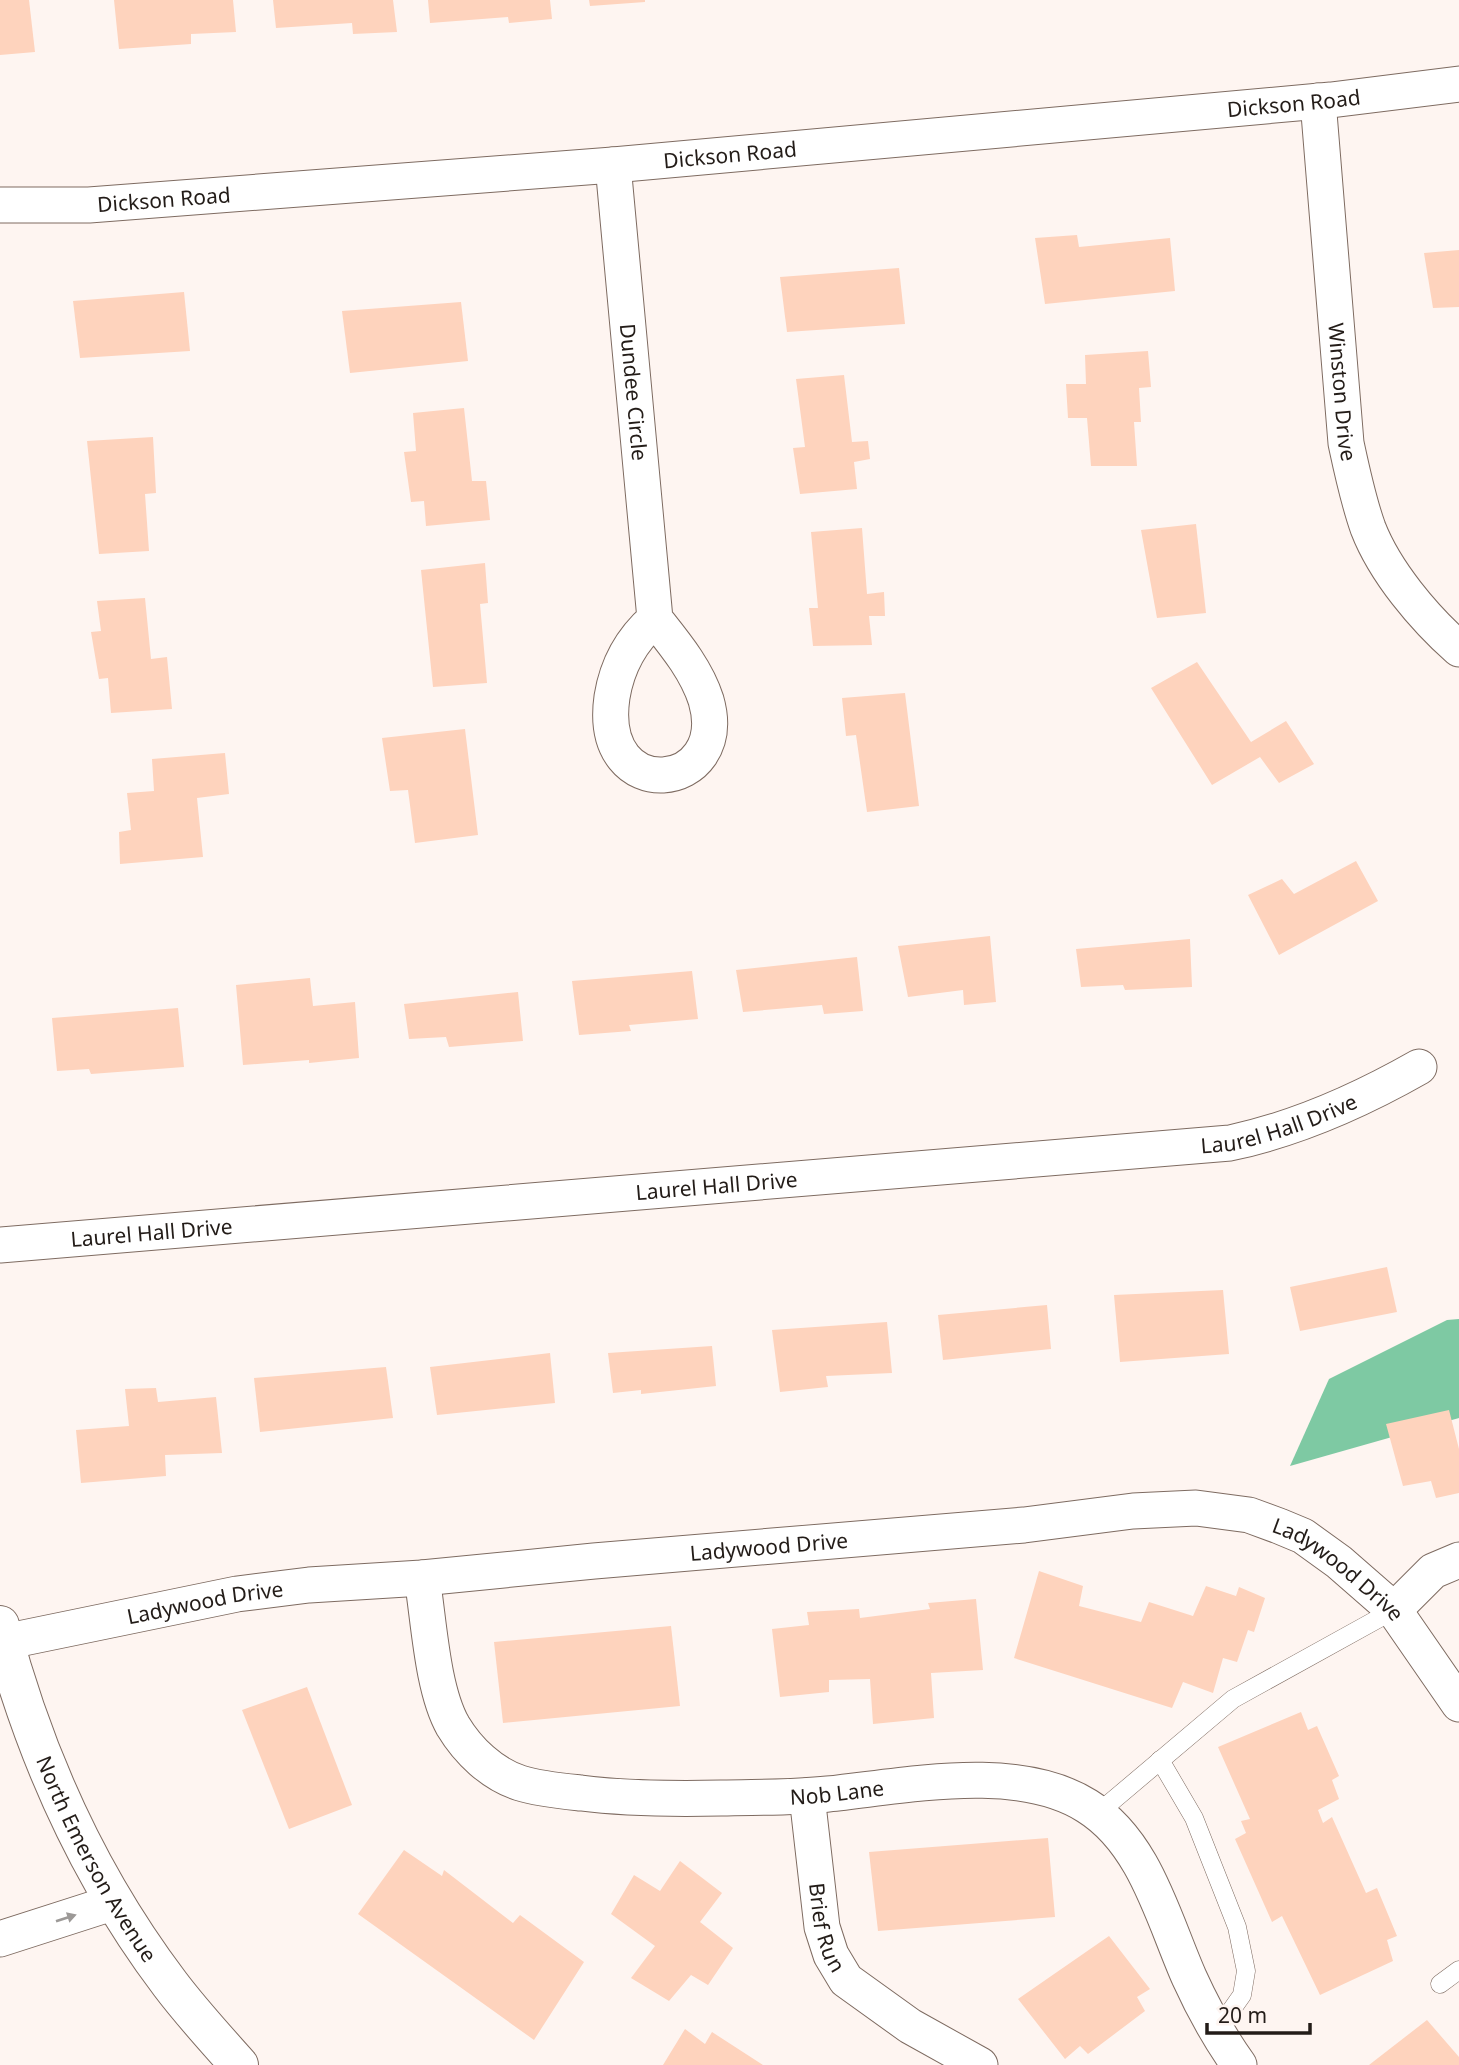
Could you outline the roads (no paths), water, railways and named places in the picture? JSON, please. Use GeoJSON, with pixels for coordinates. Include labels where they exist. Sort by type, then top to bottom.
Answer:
{"type":"FeatureCollection","features":[{"type":"Feature","properties":{"kind":"main road","name":"North Emerson Avenue"},"geometry":{"type":"LineString","coordinates":[[2,1634],[26,1714],[46,1766],[88,1854],[115,1902],[168,1982],[239,2065]]}},
{"type":"Feature","properties":{"kind":"street","name":"Dickson Road"},"geometry":{"type":"LineString","coordinates":[[0,205],[89,205],[613,165],[1318,101],[1459,84]]}},
{"type":"Feature","properties":{"kind":"street","name":"Winston Drive"},"geometry":{"type":"LineString","coordinates":[[1318,101],[1346,443],[1357,490],[1368,529],[1385,562],[1432,625],[1459,649]]}},
{"type":"Feature","properties":{"kind":"street","name":"Dundee Circle"},"geometry":{"type":"LineString","coordinates":[[613,165],[654,618]]}},
{"type":"Feature","properties":{"kind":"street","name":"Laurel Hall Drive"},"geometry":{"type":"LineString","coordinates":[[0,1245],[1230,1143],[1280,1130],[1359,1099],[1419,1067]]}},
{"type":"Feature","properties":{"kind":"street","name":"Ladywood Drive"},"geometry":{"type":"LineString","coordinates":[[2,1634],[237,1594],[309,1585],[422,1578],[608,1559],[1024,1525],[1133,1511],[1196,1508],[1249,1515],[1304,1536],[1339,1562],[1394,1610],[1459,1704]]}},
{"type":"Feature","properties":{"kind":"street"},"geometry":{"type":"LineString","coordinates":[[1394,1610],[1433,1571],[1459,1559]]}},
{"type":"Feature","properties":{"kind":"street","name":"Nob Lane"},"geometry":{"type":"LineString","coordinates":[[422,1578],[437,1681],[446,1712],[474,1754],[499,1773],[519,1783],[553,1790],[656,1800],[807,1796],[978,1779],[1035,1786],[1085,1804],[1125,1840],[1144,1871],[1225,2054]]}},
{"type":"Feature","properties":{"kind":"street","name":"Brief Run"},"geometry":{"type":"LineString","coordinates":[[807,1796],[822,1927],[825,1942],[837,1968],[846,1980],[910,2026],[980,2065]]}},
{"type":"Feature","properties":{"kind":"street"},"geometry":{"type":"LineString","coordinates":[[8,1937],[115,1902]]}},
{"type":"Feature","properties":{"kind":"lane"},"geometry":{"type":"LineString","coordinates":[[1098,1813],[1233,1699],[1394,1610]]}},
{"type":"Feature","properties":{"kind":"lane"},"geometry":{"type":"LineString","coordinates":[[1160,1760],[1194,1818],[1237,1927],[1246,1971],[1225,2054]]}},
{"type":"Feature","properties":{"kind":"lane"},"geometry":{"type":"LineString","coordinates":[[1440,1984],[1459,1970]]}}]}
